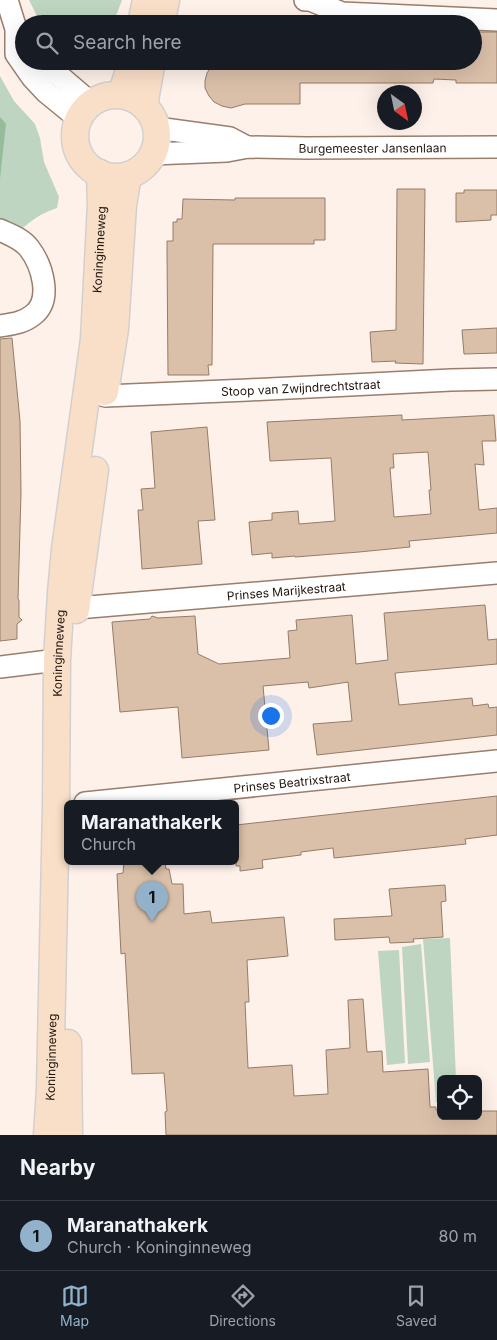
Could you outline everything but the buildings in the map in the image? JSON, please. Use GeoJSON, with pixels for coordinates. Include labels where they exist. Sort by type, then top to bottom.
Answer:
{"type":"FeatureCollection","features":[{"type":"Feature","properties":{"kind":"main road"},"geometry":{"type":"LineString","coordinates":[[143,15],[146,0]]}},
{"type":"Feature","properties":{"kind":"main road"},"geometry":{"type":"LineString","coordinates":[[163,15],[166,0]]}},
{"type":"Feature","properties":{"kind":"main road"},"geometry":{"type":"LineString","coordinates":[[134,70],[141,109],[157,141],[153,154],[143,167],[128,175],[114,177],[100,174],[88,166],[76,147],[75,132],[85,111],[105,96],[141,109]]}},
{"type":"Feature","properties":{"kind":"main road"},"geometry":{"type":"LineString","coordinates":[[141,109],[150,70]]}},
{"type":"Feature","properties":{"kind":"main road","name":"Koninginneweg"},"geometry":{"type":"LineString","coordinates":[[46,1135],[50,1089],[56,816],[57,660],[60,593],[94,339],[101,204],[100,174]]}},
{"type":"Feature","properties":{"kind":"main road","name":"Koninginneweg"},"geometry":{"type":"LineString","coordinates":[[72,800],[74,660],[77,608],[114,329],[122,212],[128,175]]}},
{"type":"Feature","properties":{"kind":"main road","name":"Koninginneweg"},"geometry":{"type":"LineString","coordinates":[[69,1135],[67,1011],[70,865]]}},
{"type":"Feature","properties":{"kind":"street"},"geometry":{"type":"LineString","coordinates":[[7,0],[15,21]]}},
{"type":"Feature","properties":{"kind":"street"},"geometry":{"type":"LineString","coordinates":[[305,0],[310,0],[342,13],[386,15]]}},
{"type":"Feature","properties":{"kind":"street"},"geometry":{"type":"LineString","coordinates":[[482,19],[497,20]]}},
{"type":"Feature","properties":{"kind":"street"},"geometry":{"type":"LineString","coordinates":[[27,70],[46,92],[85,111]]}},
{"type":"Feature","properties":{"kind":"street"},"geometry":{"type":"LineString","coordinates":[[50,70],[85,111]]}},
{"type":"Feature","properties":{"kind":"street","name":"Burgemeester Jansenlaan"},"geometry":{"type":"LineString","coordinates":[[141,109],[230,138],[248,147]]}},
{"type":"Feature","properties":{"kind":"street","name":"Burgemeester Jansenlaan"},"geometry":{"type":"LineString","coordinates":[[153,154],[227,151],[248,147],[497,147]]}},
{"type":"Feature","properties":{"kind":"street"},"geometry":{"type":"LineString","coordinates":[[0,326],[19,323],[34,315],[42,303],[44,286],[40,269],[29,248],[9,234]]}},
{"type":"Feature","properties":{"kind":"street","name":"Stoop van Zwijndrechtstraat"},"geometry":{"type":"LineString","coordinates":[[105,396],[439,380],[497,379]]}},
{"type":"Feature","properties":{"kind":"street","name":"Prinses Marijkestraat"},"geometry":{"type":"LineString","coordinates":[[77,608],[497,573]]}},
{"type":"Feature","properties":{"kind":"street"},"geometry":{"type":"LineString","coordinates":[[0,667],[57,660]]}},
{"type":"Feature","properties":{"kind":"street","name":"Prinses Beatrixstraat"},"geometry":{"type":"LineString","coordinates":[[114,800],[497,761]]}},
{"type":"Feature","properties":{"kind":"green space"},"geometry":{"type":"Polygon","coordinates":[[[29,0],[122,0],[116,15],[36,15],[29,0]]]}},
{"type":"Feature","properties":{"kind":"green space"},"geometry":{"type":"Polygon","coordinates":[[[0,76],[14,101],[35,124],[40,138],[44,162],[59,197],[57,208],[37,217],[20,231],[0,222],[0,76]]]}},
{"type":"Feature","properties":{"kind":"green space"},"geometry":{"type":"Polygon","coordinates":[[[0,117],[6,124],[0,179],[0,117]]]}},
{"type":"Feature","properties":{"kind":"green space"},"geometry":{"type":"Polygon","coordinates":[[[450,938],[456,1075],[437,1075],[437,1102],[436,1102],[423,939],[450,938]]]}},
{"type":"Feature","properties":{"kind":"green space"},"geometry":{"type":"Polygon","coordinates":[[[421,944],[430,1062],[408,1064],[402,947],[421,944]]]}},
{"type":"Feature","properties":{"kind":"green space"},"geometry":{"type":"Polygon","coordinates":[[[399,950],[405,1063],[387,1065],[378,951],[399,950]]]}},
{"type":"Feature","properties":{"kind":"place","name":"Maranathakerk"},"geometry":{"type":"Point","coordinates":[152,922]}}]}
